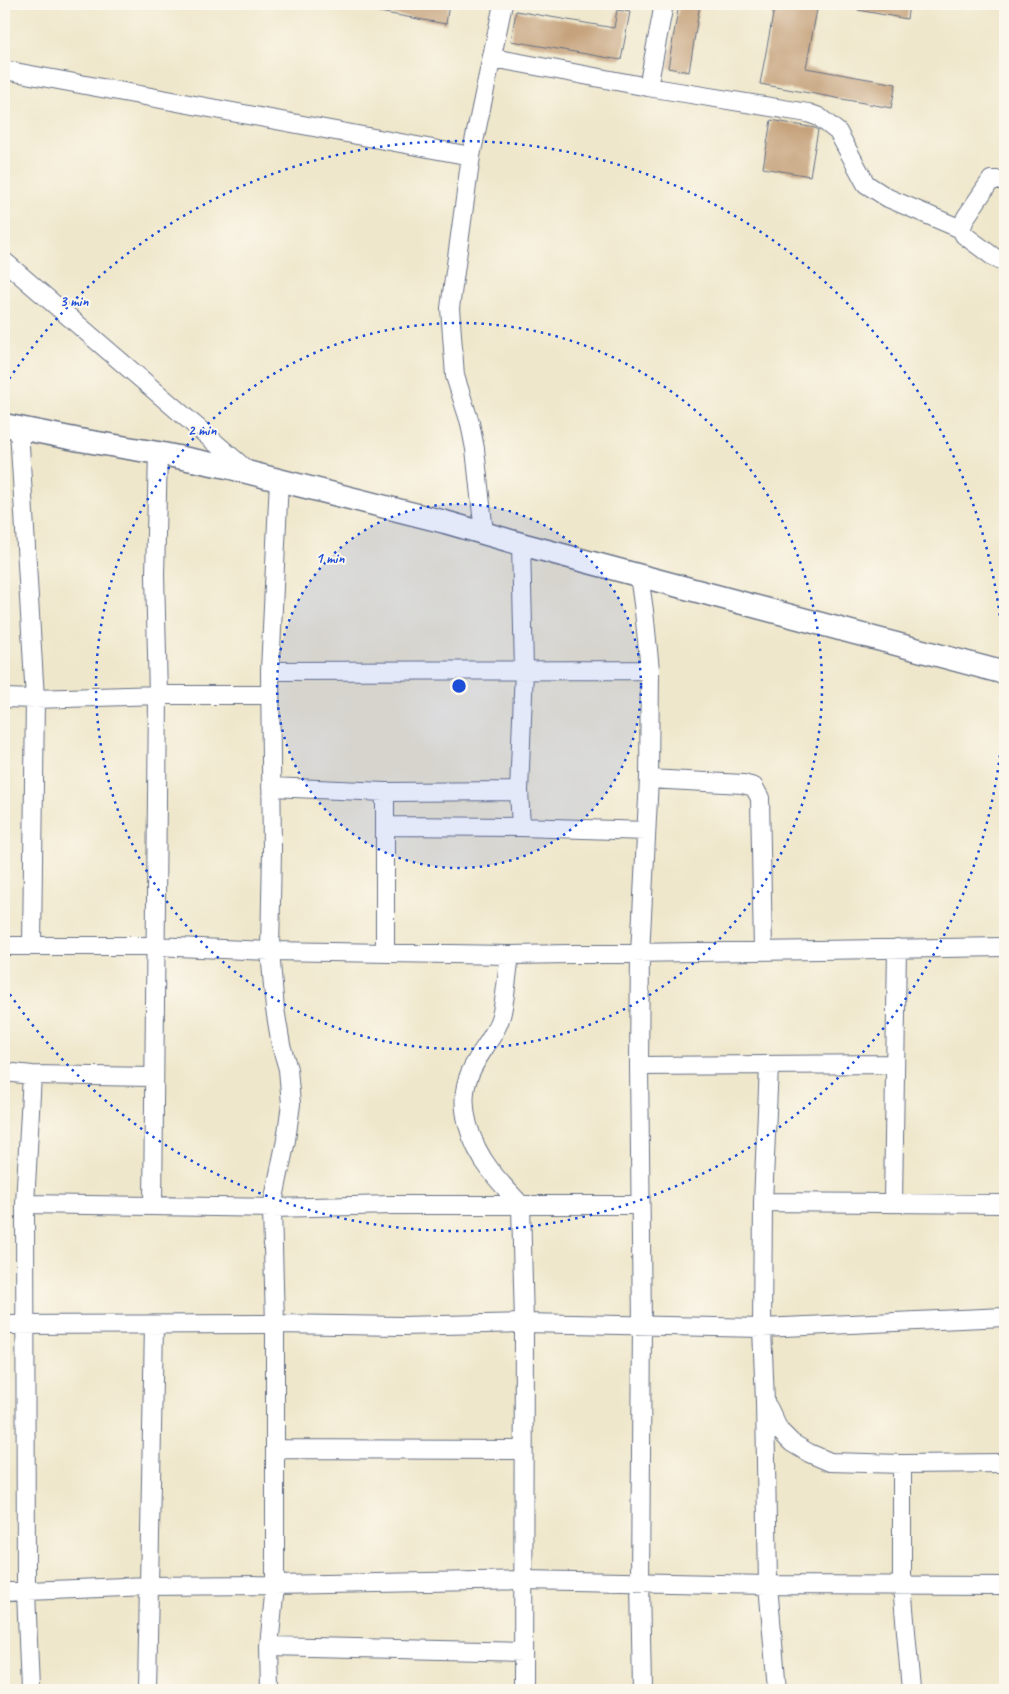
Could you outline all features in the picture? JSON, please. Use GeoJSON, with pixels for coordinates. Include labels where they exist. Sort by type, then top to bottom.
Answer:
{"type":"FeatureCollection","features":[{"type":"Feature","properties":{"kind":"main road"},"geometry":{"type":"LineString","coordinates":[[11,427],[158,453],[279,480],[1005,673]]}},
{"type":"Feature","properties":{"kind":"street"},"geometry":{"type":"LineString","coordinates":[[484,533],[475,449],[470,424],[455,376],[450,308],[471,156],[503,4]]}},
{"type":"Feature","properties":{"kind":"street"},"geometry":{"type":"LineString","coordinates":[[648,87],[664,4]]}},
{"type":"Feature","properties":{"kind":"street"},"geometry":{"type":"LineString","coordinates":[[493,58],[648,87],[808,113],[819,117],[838,132],[866,184],[888,198],[961,229],[964,235],[995,258],[1005,262]]}},
{"type":"Feature","properties":{"kind":"street"},"geometry":{"type":"LineString","coordinates":[[4,70],[471,156]]}},
{"type":"Feature","properties":{"kind":"street"},"geometry":{"type":"LineString","coordinates":[[961,229],[966,217],[991,180],[1005,180]]}},
{"type":"Feature","properties":{"kind":"street"},"geometry":{"type":"LineString","coordinates":[[4,261],[250,473]]}},
{"type":"Feature","properties":{"kind":"street"},"geometry":{"type":"LineString","coordinates":[[11,427],[35,699],[32,945]]}},
{"type":"Feature","properties":{"kind":"street"},"geometry":{"type":"LineString","coordinates":[[153,1206],[158,695],[155,575],[158,453]]}},
{"type":"Feature","properties":{"kind":"street"},"geometry":{"type":"LineString","coordinates":[[270,1690],[270,1646],[275,1586],[275,1324],[272,1208],[286,1140],[291,1104],[290,1076],[280,1045],[275,1009],[270,951],[270,671],[279,480]]}},
{"type":"Feature","properties":{"kind":"street"},"geometry":{"type":"LineString","coordinates":[[521,826],[519,790],[524,670],[522,544]]}},
{"type":"Feature","properties":{"kind":"street"},"geometry":{"type":"LineString","coordinates":[[639,575],[650,670],[648,779],[640,954],[639,1066],[642,1325],[640,1582],[642,1690]]}},
{"type":"Feature","properties":{"kind":"street"},"geometry":{"type":"LineString","coordinates":[[270,671],[650,670]]}},
{"type":"Feature","properties":{"kind":"street"},"geometry":{"type":"LineString","coordinates":[[4,698],[270,695]]}},
{"type":"Feature","properties":{"kind":"street"},"geometry":{"type":"LineString","coordinates":[[648,779],[743,784],[754,787],[760,798],[763,950]]}},
{"type":"Feature","properties":{"kind":"street"},"geometry":{"type":"LineString","coordinates":[[271,787],[385,792],[519,790]]}},
{"type":"Feature","properties":{"kind":"street"},"geometry":{"type":"LineString","coordinates":[[385,792],[385,952]]}},
{"type":"Feature","properties":{"kind":"street"},"geometry":{"type":"LineString","coordinates":[[385,826],[521,826],[646,831]]}},
{"type":"Feature","properties":{"kind":"street"},"geometry":{"type":"LineString","coordinates":[[4,946],[155,946],[270,951],[510,955],[1005,947]]}},
{"type":"Feature","properties":{"kind":"street"},"geometry":{"type":"LineString","coordinates":[[893,1202],[894,1064],[898,948]]}},
{"type":"Feature","properties":{"kind":"street"},"geometry":{"type":"LineString","coordinates":[[510,955],[502,1013],[486,1047],[470,1073],[466,1089],[465,1108],[468,1126],[478,1151],[491,1171],[522,1205],[524,1323],[522,1450],[523,1690]]}},
{"type":"Feature","properties":{"kind":"street"},"geometry":{"type":"LineString","coordinates":[[639,1066],[894,1064]]}},
{"type":"Feature","properties":{"kind":"street"},"geometry":{"type":"LineString","coordinates":[[769,1066],[763,1202],[762,1328],[768,1585],[777,1690]]}},
{"type":"Feature","properties":{"kind":"street"},"geometry":{"type":"LineString","coordinates":[[4,1072],[32,1075],[153,1077]]}},
{"type":"Feature","properties":{"kind":"street"},"geometry":{"type":"LineString","coordinates":[[30,1690],[26,1591],[25,1204],[32,1075]]}},
{"type":"Feature","properties":{"kind":"street"},"geometry":{"type":"LineString","coordinates":[[763,1202],[1005,1204]]}},
{"type":"Feature","properties":{"kind":"street"},"geometry":{"type":"LineString","coordinates":[[25,1204],[272,1208],[393,1204],[640,1205]]}},
{"type":"Feature","properties":{"kind":"street"},"geometry":{"type":"LineString","coordinates":[[4,1325],[275,1324],[402,1326],[524,1323],[762,1328],[1005,1317]]}},
{"type":"Feature","properties":{"kind":"street"},"geometry":{"type":"LineString","coordinates":[[147,1690],[154,1325]]}},
{"type":"Feature","properties":{"kind":"street"},"geometry":{"type":"LineString","coordinates":[[765,1402],[779,1430],[792,1444],[830,1462],[902,1464],[1005,1463]]}},
{"type":"Feature","properties":{"kind":"street"},"geometry":{"type":"LineString","coordinates":[[275,1449],[522,1450]]}},
{"type":"Feature","properties":{"kind":"street"},"geometry":{"type":"LineString","coordinates":[[902,1464],[902,1585],[911,1690]]}},
{"type":"Feature","properties":{"kind":"street"},"geometry":{"type":"LineString","coordinates":[[4,1592],[148,1586],[275,1586],[524,1580],[768,1585],[1005,1586]]}},
{"type":"Feature","properties":{"kind":"street"},"geometry":{"type":"LineString","coordinates":[[270,1646],[523,1652]]}},
{"type":"Feature","properties":{"kind":"building"},"geometry":{"type":"Polygon","coordinates":[[[368,4],[449,4],[446,24],[368,10],[368,4]]]}},
{"type":"Feature","properties":{"kind":"building"},"geometry":{"type":"Polygon","coordinates":[[[679,4],[700,4],[689,72],[668,68],[679,4]]]}},
{"type":"Feature","properties":{"kind":"building"},"geometry":{"type":"Polygon","coordinates":[[[775,4],[818,4],[806,68],[896,84],[891,108],[760,84],[775,4]]]}},
{"type":"Feature","properties":{"kind":"building"},"geometry":{"type":"Polygon","coordinates":[[[858,4],[909,4],[907,19],[858,10],[858,4]]]}},
{"type":"Feature","properties":{"kind":"building"},"geometry":{"type":"Polygon","coordinates":[[[617,10],[630,12],[621,60],[511,41],[516,11],[614,28],[617,10]]]}},
{"type":"Feature","properties":{"kind":"building"},"geometry":{"type":"Polygon","coordinates":[[[771,120],[818,130],[810,176],[763,168],[771,120]]]}}]}
